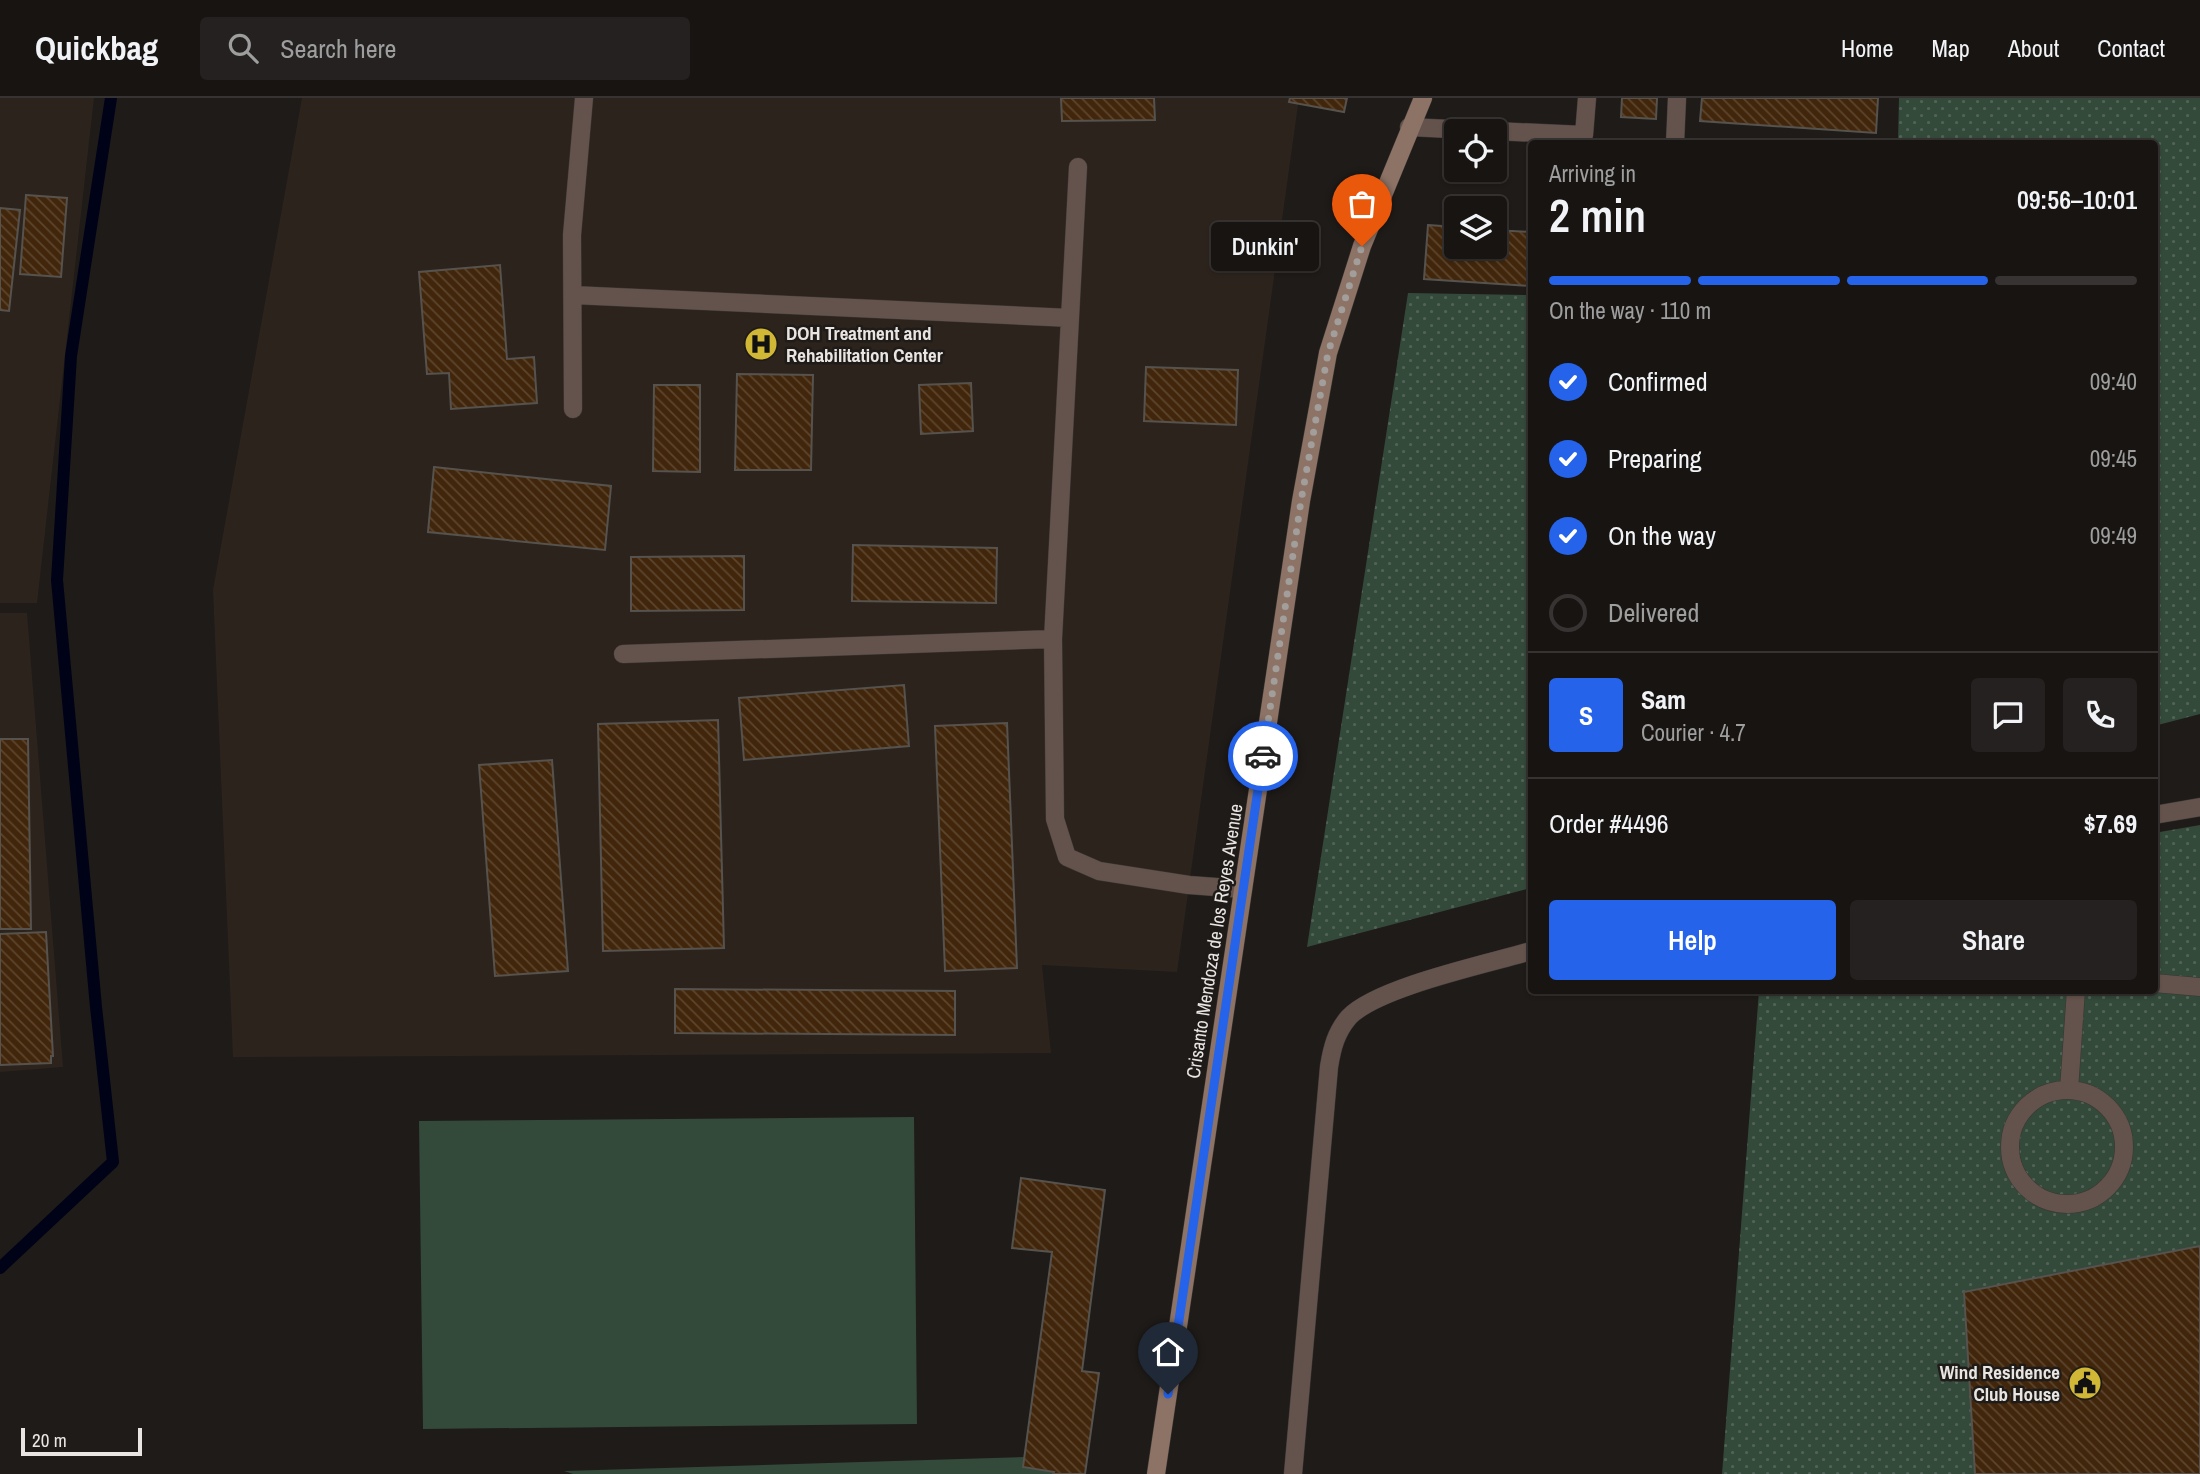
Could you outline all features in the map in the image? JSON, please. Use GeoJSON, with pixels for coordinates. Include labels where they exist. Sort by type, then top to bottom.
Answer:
{"type":"FeatureCollection","features":[{"type":"Feature","properties":{"kind":"main road","name":"Crisanto Mendoza de los Reyes Avenue"},"geometry":{"type":"LineString","coordinates":[[1156,1474],[1301,501],[1328,353],[1362,246],[1423,98]]}},
{"type":"Feature","properties":{"kind":"street"},"geometry":{"type":"LineString","coordinates":[[573,409],[572,235],[584,98]]}},
{"type":"Feature","properties":{"kind":"street"},"geometry":{"type":"LineString","coordinates":[[1507,132],[1584,135],[1587,98]]}},
{"type":"Feature","properties":{"kind":"street"},"geometry":{"type":"LineString","coordinates":[[1675,140],[1677,98]]}},
{"type":"Feature","properties":{"kind":"street"},"geometry":{"type":"LineString","coordinates":[[1409,128],[1444,129]]}},
{"type":"Feature","properties":{"kind":"street"},"geometry":{"type":"LineString","coordinates":[[1078,167],[1053,639],[1055,819],[1067,857],[1099,871],[1189,885],[1243,889]]}},
{"type":"Feature","properties":{"kind":"street"},"geometry":{"type":"LineString","coordinates":[[573,295],[1070,318]]}},
{"type":"Feature","properties":{"kind":"street"},"geometry":{"type":"LineString","coordinates":[[623,654],[1053,639]]}},
{"type":"Feature","properties":{"kind":"street"},"geometry":{"type":"LineString","coordinates":[[2158,814],[2200,807]]}},
{"type":"Feature","properties":{"kind":"street"},"geometry":{"type":"LineString","coordinates":[[1293,1474],[1329,1066],[1334,1041],[1349,1017],[1374,999],[1528,952]]}},
{"type":"Feature","properties":{"kind":"street"},"geometry":{"type":"LineString","coordinates":[[2158,983],[2200,987]]}},
{"type":"Feature","properties":{"kind":"street"},"geometry":{"type":"LineString","coordinates":[[2069,1090],[2076,994]]}},
{"type":"Feature","properties":{"kind":"street"},"geometry":{"type":"LineString","coordinates":[[2069,1090],[2088,1093],[2104,1103],[2116,1117],[2123,1135],[2124,1153],[2119,1171],[2109,1186],[2094,1198],[2075,1204],[2055,1204],[2038,1197],[2023,1184],[2012,1168],[2009,1149],[2011,1130],[2020,1112],[2034,1100],[2051,1092],[2069,1090]]}},
{"type":"Feature","properties":{"kind":"shaded area"},"geometry":{"type":"Polygon","coordinates":[[[0,98],[94,98],[37,603],[0,603],[0,98]]]}},
{"type":"Feature","properties":{"kind":"shaded area","name":"DOH Treatment and Rehabilitation Center"},"geometry":{"type":"Polygon","coordinates":[[[302,98],[1299,98],[1177,972],[1042,965],[1051,1053],[233,1057],[213,590],[302,98]]]}},
{"type":"Feature","properties":{"kind":"shaded area"},"geometry":{"type":"Polygon","coordinates":[[[0,613],[27,613],[63,1067],[0,1072],[0,613]]]}},
{"type":"Feature","properties":{"kind":"green space"},"geometry":{"type":"Polygon","coordinates":[[[1899,98],[2200,98],[2200,714],[2158,725],[2158,140],[1898,140],[1899,98]]]}},
{"type":"Feature","properties":{"kind":"green space"},"geometry":{"type":"Polygon","coordinates":[[[1408,293],[1528,295],[1528,889],[1307,947],[1408,293]]]}},
{"type":"Feature","properties":{"kind":"green space"},"geometry":{"type":"Polygon","coordinates":[[[2200,825],[2200,1474],[1722,1474],[1759,994],[2158,994],[2158,832],[2200,825]]]}},
{"type":"Feature","properties":{"kind":"green space"},"geometry":{"type":"Polygon","coordinates":[[[914,1117],[917,1424],[423,1429],[419,1121],[914,1117]]]}},
{"type":"Feature","properties":{"kind":"green space"},"geometry":{"type":"Polygon","coordinates":[[[1056,1456],[1053,1474],[573,1474],[564,1471],[1056,1456]]]}},
{"type":"Feature","properties":{"kind":"building"},"geometry":{"type":"Polygon","coordinates":[[[1061,98],[1154,98],[1155,120],[1062,121],[1061,98]]]}},
{"type":"Feature","properties":{"kind":"building"},"geometry":{"type":"Polygon","coordinates":[[[1290,98],[1347,98],[1344,112],[1289,102],[1290,98]]]}},
{"type":"Feature","properties":{"kind":"building"},"geometry":{"type":"Polygon","coordinates":[[[1622,98],[1657,98],[1656,119],[1621,117],[1622,98]]]}},
{"type":"Feature","properties":{"kind":"building"},"geometry":{"type":"Polygon","coordinates":[[[1702,98],[1878,98],[1876,133],[1700,121],[1702,98]]]}},
{"type":"Feature","properties":{"kind":"building"},"geometry":{"type":"Polygon","coordinates":[[[26,195],[67,198],[61,277],[20,274],[26,195]]]}},
{"type":"Feature","properties":{"kind":"building"},"geometry":{"type":"Polygon","coordinates":[[[0,208],[20,210],[9,311],[0,310],[0,208]]]}},
{"type":"Feature","properties":{"kind":"building"},"geometry":{"type":"Polygon","coordinates":[[[1428,225],[1444,226],[1444,259],[1507,259],[1507,231],[1528,232],[1528,286],[1424,279],[1428,225]]]}},
{"type":"Feature","properties":{"kind":"building"},"geometry":{"type":"Polygon","coordinates":[[[500,265],[507,359],[534,357],[537,403],[451,409],[449,373],[427,374],[419,272],[500,265]]]}},
{"type":"Feature","properties":{"kind":"building"},"geometry":{"type":"Polygon","coordinates":[[[1146,367],[1238,370],[1236,425],[1144,421],[1146,367]]]}},
{"type":"Feature","properties":{"kind":"building"},"geometry":{"type":"Polygon","coordinates":[[[737,374],[813,375],[811,470],[735,470],[737,374]]]}},
{"type":"Feature","properties":{"kind":"building"},"geometry":{"type":"Polygon","coordinates":[[[971,383],[973,431],[921,434],[919,385],[971,383]]]}},
{"type":"Feature","properties":{"kind":"building"},"geometry":{"type":"Polygon","coordinates":[[[654,385],[700,385],[700,472],[653,471],[654,385]]]}},
{"type":"Feature","properties":{"kind":"building"},"geometry":{"type":"Polygon","coordinates":[[[434,467],[611,486],[605,550],[428,532],[434,467]]]}},
{"type":"Feature","properties":{"kind":"building"},"geometry":{"type":"Polygon","coordinates":[[[853,545],[997,548],[996,603],[852,601],[853,545]]]}},
{"type":"Feature","properties":{"kind":"building"},"geometry":{"type":"Polygon","coordinates":[[[744,556],[744,610],[631,611],[631,557],[744,556]]]}},
{"type":"Feature","properties":{"kind":"building"},"geometry":{"type":"Polygon","coordinates":[[[904,685],[909,746],[744,760],[739,698],[904,685]]]}},
{"type":"Feature","properties":{"kind":"building"},"geometry":{"type":"Polygon","coordinates":[[[718,720],[724,948],[603,951],[598,724],[718,720]]]}},
{"type":"Feature","properties":{"kind":"building"},"geometry":{"type":"Polygon","coordinates":[[[1007,723],[1017,968],[945,971],[935,726],[1007,723]]]}},
{"type":"Feature","properties":{"kind":"building"},"geometry":{"type":"Polygon","coordinates":[[[0,739],[28,739],[31,929],[0,929],[0,739]]]}},
{"type":"Feature","properties":{"kind":"building"},"geometry":{"type":"Polygon","coordinates":[[[552,760],[568,971],[495,976],[479,765],[552,760]]]}},
{"type":"Feature","properties":{"kind":"building"},"geometry":{"type":"Polygon","coordinates":[[[46,932],[53,1056],[51,1063],[0,1065],[0,934],[46,932]]]}},
{"type":"Feature","properties":{"kind":"building"},"geometry":{"type":"Polygon","coordinates":[[[675,989],[955,991],[955,1035],[675,1033],[675,989]]]}},
{"type":"Feature","properties":{"kind":"building"},"geometry":{"type":"Polygon","coordinates":[[[1021,1178],[1105,1190],[1082,1371],[1099,1373],[1085,1474],[1053,1474],[1054,1472],[1023,1467],[1052,1252],[1012,1248],[1021,1178]]]}},
{"type":"Feature","properties":{"kind":"building","name":"Wind Residence Club House"},"geometry":{"type":"Polygon","coordinates":[[[2200,1246],[2200,1474],[1975,1474],[1964,1292],[2200,1246]]]}},
{"type":"Feature","properties":{"kind":"waterway"},"geometry":{"type":"LineString","coordinates":[[0,1268],[113,1162],[57,580],[71,356],[111,98]]}},
{"type":"Feature","properties":{"kind":"way so far"},"geometry":{"type":"LineString","coordinates":[[1263,756],[1301,501],[1328,353],[1362,246]]}},
{"type":"Feature","properties":{"kind":"place","name":"Dunkin'"},"geometry":{"type":"Point","coordinates":[1362,246]}},
{"type":"Feature","properties":{"kind":"place","name":"DOH Treatment and Rehabilitation Center"},"geometry":{"type":"Point","coordinates":[761,344]}},
{"type":"Feature","properties":{"kind":"place","name":"Wind Residence Club House"},"geometry":{"type":"Point","coordinates":[2085,1383]}},
{"type":"Feature","properties":{"kind":"route"},"geometry":{"type":"LineString","coordinates":[[1168,1394],[1263,756]]}}]}
